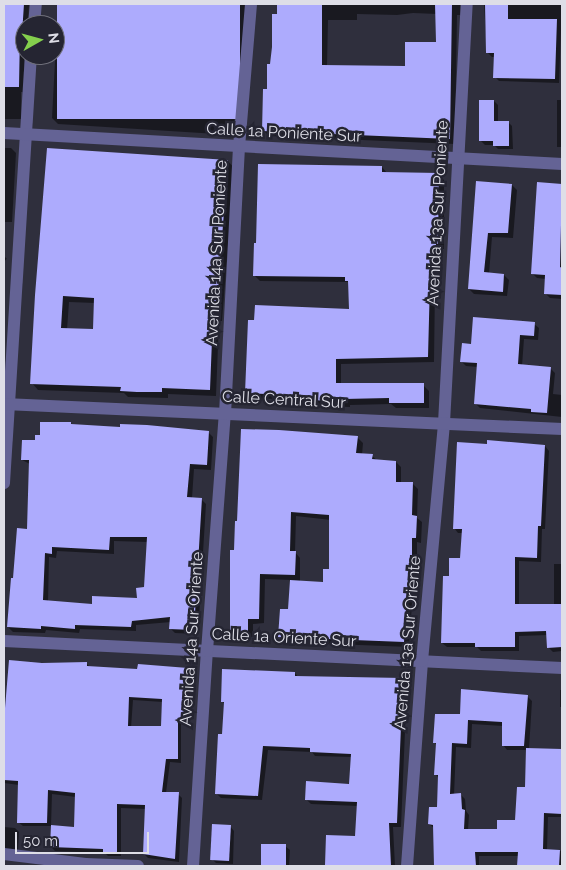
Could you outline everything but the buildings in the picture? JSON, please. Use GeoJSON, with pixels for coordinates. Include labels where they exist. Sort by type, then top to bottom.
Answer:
{"type":"FeatureCollection","features":[{"type":"Feature","properties":{"kind":"street","name":"Avenida 14a Sur Poniente"},"geometry":{"type":"LineString","coordinates":[[225,414],[238,147],[251,4]]}},
{"type":"Feature","properties":{"kind":"street","name":"Avenida 13a Sur Poniente"},"geometry":{"type":"LineString","coordinates":[[444,423],[456,159],[467,4]]}},
{"type":"Feature","properties":{"kind":"street"},"geometry":{"type":"LineString","coordinates":[[4,483],[7,404],[30,65]]}},
{"type":"Feature","properties":{"kind":"street","name":"Calle 1a Poniente Sur"},"geometry":{"type":"LineString","coordinates":[[4,133],[562,164]]}},
{"type":"Feature","properties":{"kind":"street","name":"Calle Central Sur"},"geometry":{"type":"LineString","coordinates":[[7,404],[562,429]]}},
{"type":"Feature","properties":{"kind":"street","name":"Avenida 14a Sur Oriente"},"geometry":{"type":"LineString","coordinates":[[194,866],[207,651],[225,414]]}},
{"type":"Feature","properties":{"kind":"street","name":"Avenida 13a Sur Oriente"},"geometry":{"type":"LineString","coordinates":[[407,866],[422,661],[444,423]]}},
{"type":"Feature","properties":{"kind":"street","name":"Calle 1a Oriente Sur"},"geometry":{"type":"LineString","coordinates":[[4,642],[562,668]]}},
{"type":"Feature","properties":{"kind":"street"},"geometry":{"type":"LineString","coordinates":[[4,854],[85,864],[138,866]]}}]}
